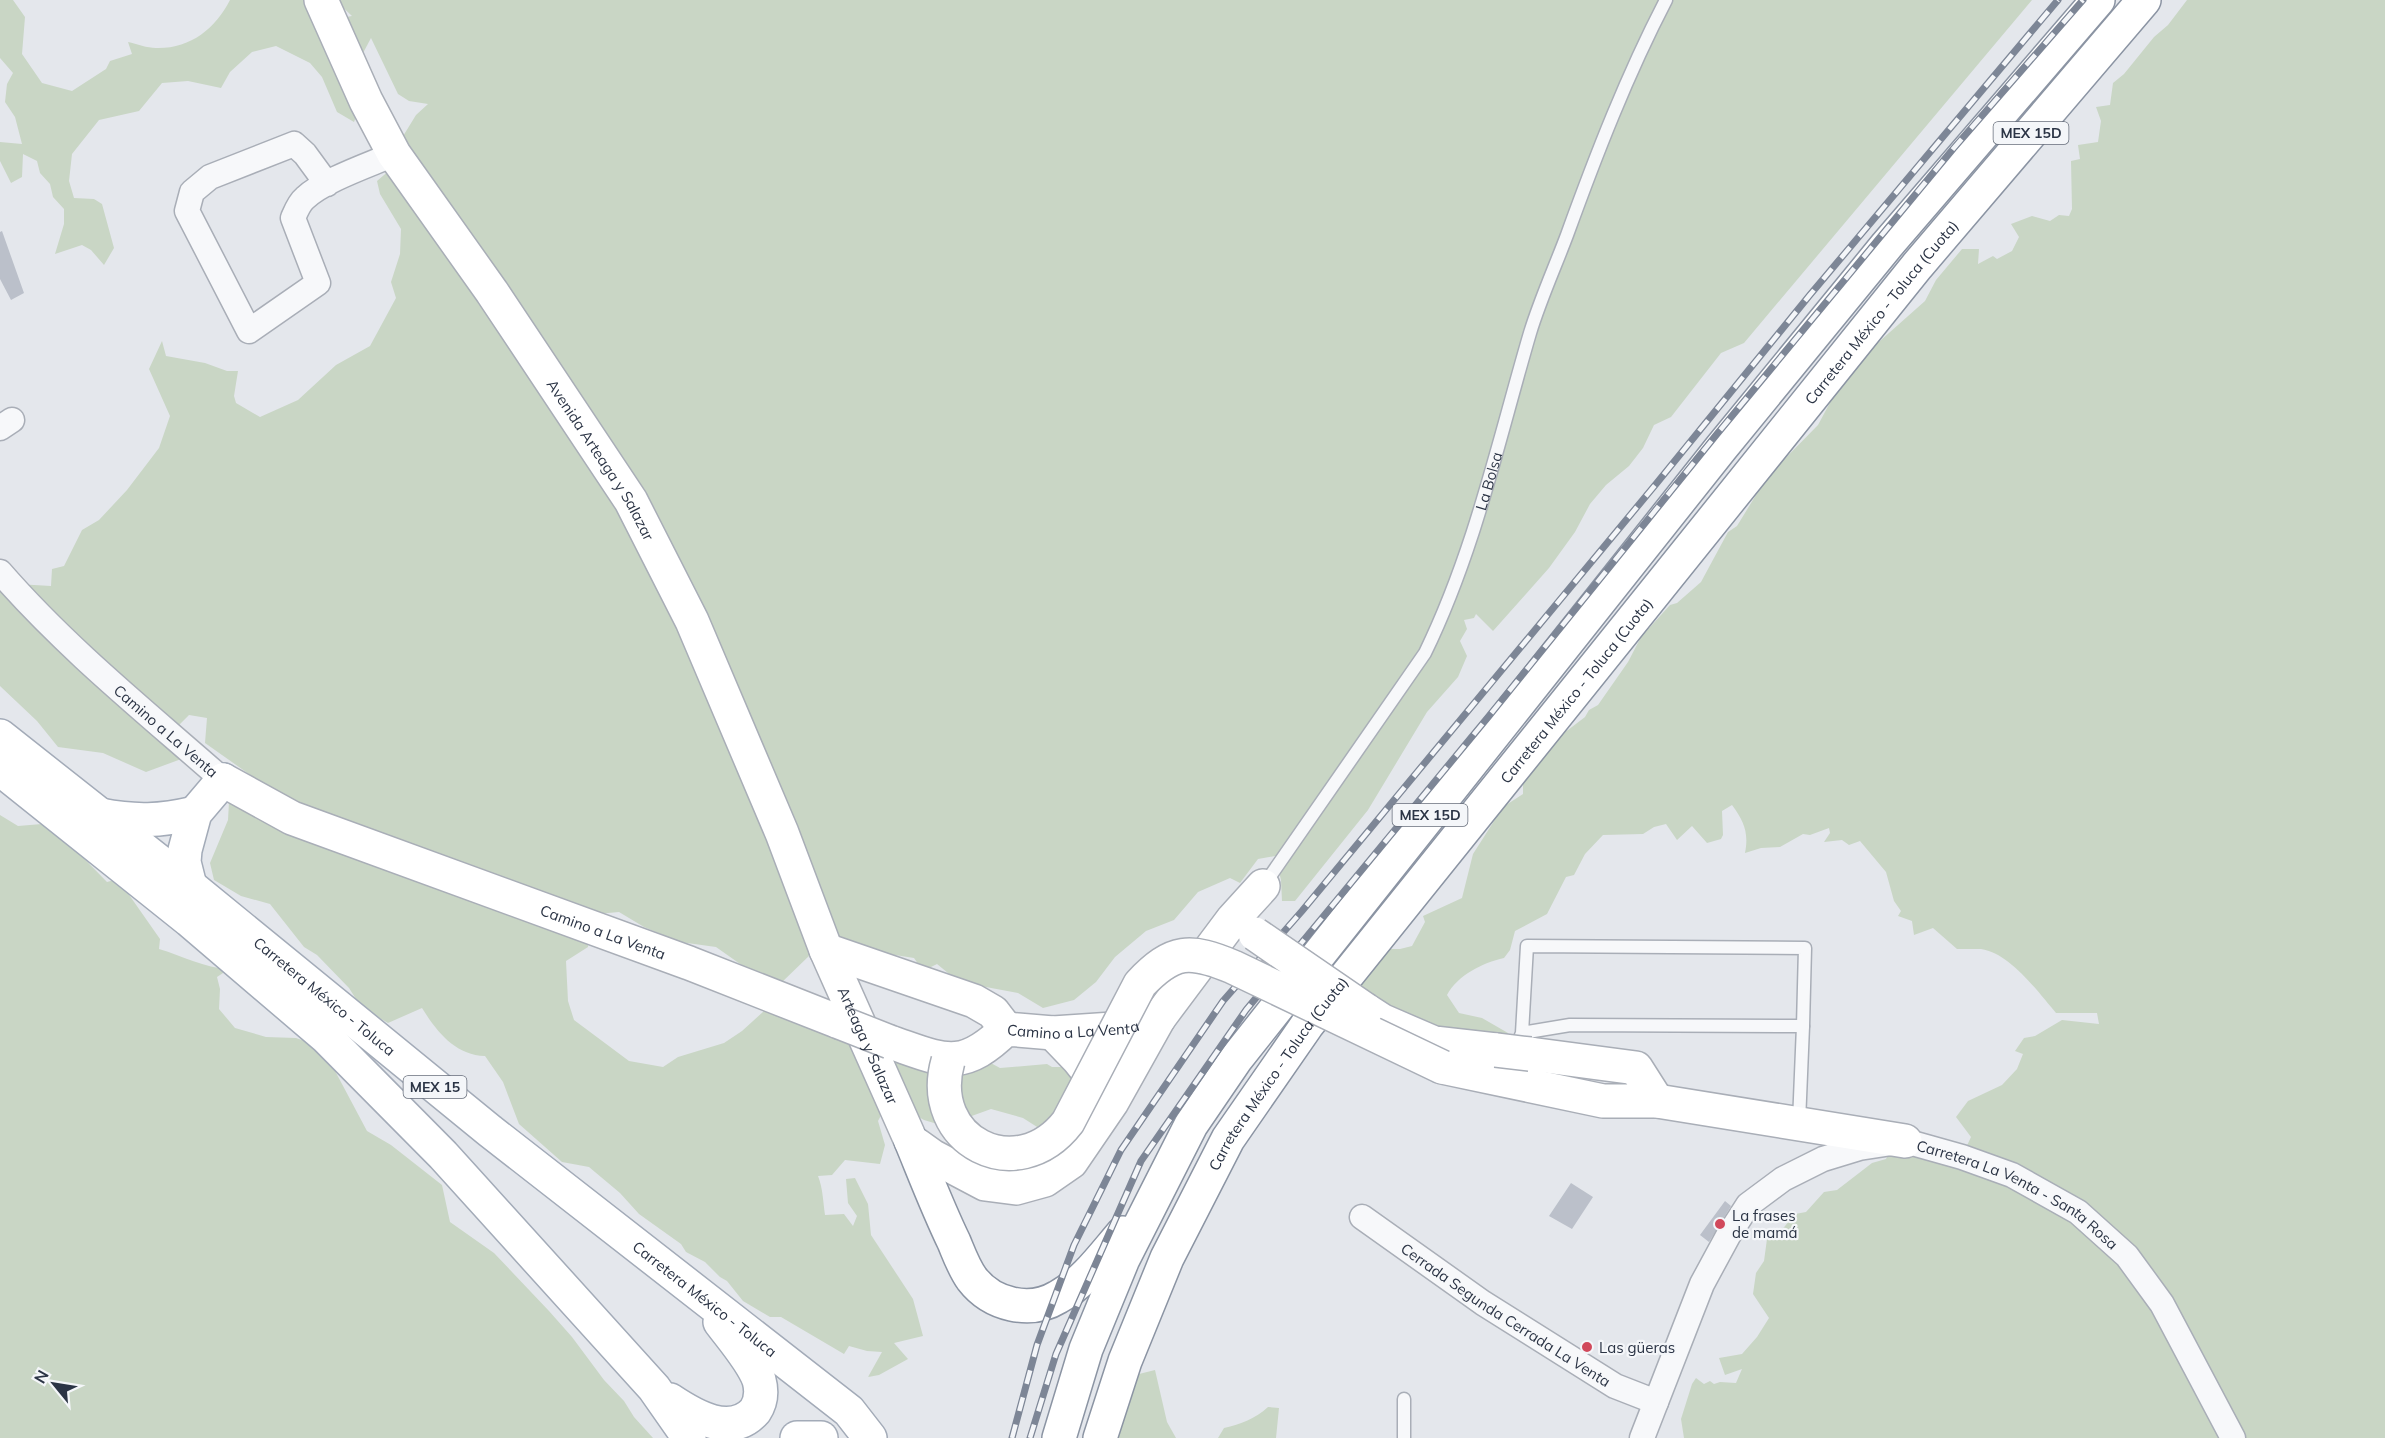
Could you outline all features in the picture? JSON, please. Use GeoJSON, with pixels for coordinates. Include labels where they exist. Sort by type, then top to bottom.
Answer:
{"type":"FeatureCollection","features":[{"type":"Feature","properties":{"kind":"main road","name":"Avenida Arteaga y Salazar"},"geometry":{"type":"LineString","coordinates":[[321,0],[366,101],[394,154],[492,292],[631,501],[692,621],[782,833],[826,950]]}},
{"type":"Feature","properties":{"kind":"main road","name":"MEX 15D"},"geometry":{"type":"LineString","coordinates":[[1059,1438],[1086,1349],[1111,1286],[1153,1197],[1191,1125],[1223,1078],[1316,957],[1720,448],[1887,245],[2097,0]]}},
{"type":"Feature","properties":{"kind":"main road","name":"Carretera México - Toluca (Cuota)"},"geometry":{"type":"LineString","coordinates":[[1100,1438],[1125,1361],[1172,1249],[1228,1139],[1307,1024],[1917,266],[2144,0]]}},
{"type":"Feature","properties":{"kind":"main road","name":"Carretera México - Toluca"},"geometry":{"type":"LineString","coordinates":[[0,736],[190,886],[489,1131],[849,1411],[870,1438]]}},
{"type":"Feature","properties":{"kind":"main road","name":"Carretera México - Toluca"},"geometry":{"type":"LineString","coordinates":[[0,770],[189,920],[326,1037],[443,1155],[654,1388],[689,1438]]}},
{"type":"Feature","properties":{"kind":"main road"},"geometry":{"type":"LineString","coordinates":[[190,886],[185,868],[184,850],[195,813],[223,780]]}},
{"type":"Feature","properties":{"kind":"main road","name":"Camino a La Venta"},"geometry":{"type":"LineString","coordinates":[[223,780],[292,818],[689,963],[890,1042],[948,1061],[969,1056],[992,1043],[1006,1029],[1053,1033],[1128,1028],[1159,1018],[1244,926]]}},
{"type":"Feature","properties":{"kind":"main road"},"geometry":{"type":"LineString","coordinates":[[97,814],[134,821],[153,821],[195,813]]}},
{"type":"Feature","properties":{"kind":"main road","name":"La Bolsa"},"geometry":{"type":"LineString","coordinates":[[1244,926],[1263,886]]}},
{"type":"Feature","properties":{"kind":"main road"},"geometry":{"type":"LineString","coordinates":[[1244,926],[1383,1021],[1434,1043],[1511,1058],[1636,1068],[1658,1101],[1905,1141]]}},
{"type":"Feature","properties":{"kind":"main road","name":"Arteaga y Salazar"},"geometry":{"type":"LineString","coordinates":[[826,950],[968,1272],[981,1288],[1004,1302],[1031,1306],[1045,1304],[1068,1291],[1100,1261],[1153,1197]]}},
{"type":"Feature","properties":{"kind":"main road"},"geometry":{"type":"LineString","coordinates":[[826,950],[974,1000],[993,1012],[1006,1029]]}},
{"type":"Feature","properties":{"kind":"main road"},"geometry":{"type":"LineString","coordinates":[[948,1061],[943,1085],[947,1110],[969,1140],[986,1149],[1004,1154],[1017,1154],[1041,1147],[1068,1122],[1140,984],[1166,961],[1189,954],[1208,957],[1233,967],[1442,1066],[1468,1074],[1511,1058]]}},
{"type":"Feature","properties":{"kind":"main road"},"geometry":{"type":"LineString","coordinates":[[911,1141],[932,1156],[985,1185],[1000,1188],[1030,1185],[1059,1173],[1071,1162],[1112,1102],[1159,1018]]}},
{"type":"Feature","properties":{"kind":"main road"},"geometry":{"type":"LineString","coordinates":[[1053,1033],[1078,1059],[1112,1102]]}},
{"type":"Feature","properties":{"kind":"main road"},"geometry":{"type":"LineString","coordinates":[[654,1388],[715,1427],[724,1428],[742,1424],[755,1411],[761,1393],[757,1374],[701,1294]]}},
{"type":"Feature","properties":{"kind":"main road"},"geometry":{"type":"LineString","coordinates":[[797,1438],[821,1438]]}},
{"type":"Feature","properties":{"kind":"street"},"geometry":{"type":"LineString","coordinates":[[327,184],[305,154],[294,144],[210,177],[192,192],[187,211],[249,331],[318,283],[293,218],[305,197],[327,184],[394,154]]}},
{"type":"Feature","properties":{"kind":"street","name":"Camino a La Venta"},"geometry":{"type":"LineString","coordinates":[[0,572],[31,608],[110,682],[223,780]]}},
{"type":"Feature","properties":{"kind":"street","name":"Carretera La Venta - Santa Rosa"},"geometry":{"type":"LineString","coordinates":[[1642,1438],[1702,1284],[1748,1205],[1783,1179],[1823,1159],[1859,1148],[1905,1141],[1962,1157],[2012,1175],[2078,1212],[2127,1256],[2162,1304],[2233,1438]]}},
{"type":"Feature","properties":{"kind":"street","name":"Cerrada Segunda Cerrada La Venta"},"geometry":{"type":"LineString","coordinates":[[1362,1218],[1483,1303],[1615,1386],[1656,1402]]}},
{"type":"Feature","properties":{"kind":"lane","name":"La Bolsa"},"geometry":{"type":"LineString","coordinates":[[1263,886],[1425,653],[1446,611],[1472,539],[1531,331],[1590,172],[1642,46],[1666,0]]}},
{"type":"Feature","properties":{"kind":"lane"},"geometry":{"type":"LineString","coordinates":[[1511,1058],[1527,946],[1805,948],[1799,1123]]}},
{"type":"Feature","properties":{"kind":"lane"},"geometry":{"type":"LineString","coordinates":[[1511,1058],[1570,1025],[1803,1026]]}},
{"type":"Feature","properties":{"kind":"lane"},"geometry":{"type":"LineString","coordinates":[[1404,1399],[1404,1438]]}},
{"type":"Feature","properties":{"kind":"green space"},"geometry":{"type":"Polygon","coordinates":[[[0,0],[13,0],[25,17],[22,54],[42,83],[72,91],[106,69],[110,61],[132,54],[128,42],[156,48],[180,45],[190,41],[217,20],[230,0],[312,0],[340,18],[352,16],[335,0],[2032,0],[1744,343],[1721,353],[1671,417],[1654,425],[1643,448],[1629,466],[1606,485],[1590,504],[1575,532],[1549,568],[1493,631],[1476,614],[1474,618],[1464,620],[1467,629],[1460,641],[1467,656],[1458,677],[1427,712],[1368,810],[1295,901],[1282,901],[1281,880],[1275,856],[1258,859],[1240,883],[1230,878],[1198,892],[1174,920],[1146,931],[1115,957],[1096,982],[1074,1000],[1043,1008],[1018,993],[959,982],[937,964],[923,971],[914,958],[876,952],[811,954],[778,986],[760,978],[716,947],[680,942],[644,927],[619,912],[597,914],[588,937],[588,947],[566,961],[568,1001],[574,1020],[629,1061],[663,1067],[678,1057],[724,1043],[742,1031],[775,1001],[987,1061],[1000,1068],[1047,1064],[1052,1067],[1062,1067],[1077,1076],[1045,1132],[1023,1118],[991,1109],[944,1126],[924,1120],[889,1100],[878,1121],[885,1145],[880,1164],[845,1160],[832,1175],[818,1176],[825,1215],[844,1214],[853,1226],[857,1216],[848,1203],[846,1179],[855,1178],[868,1204],[871,1235],[913,1299],[923,1336],[894,1343],[908,1359],[879,1375],[868,1377],[882,1352],[849,1346],[844,1354],[781,1317],[770,1317],[743,1301],[727,1281],[639,1214],[620,1193],[589,1167],[562,1162],[519,1124],[503,1082],[485,1056],[474,1055],[448,1041],[422,1008],[388,1023],[361,1007],[349,988],[317,955],[304,947],[270,904],[241,896],[214,880],[210,863],[228,820],[229,802],[246,795],[256,779],[205,743],[207,718],[189,715],[176,728],[184,758],[146,772],[103,753],[58,747],[37,721],[0,686],[0,583],[51,586],[52,569],[64,566],[82,530],[99,520],[127,490],[159,448],[170,416],[149,369],[162,341],[166,356],[205,363],[227,371],[238,371],[234,396],[236,403],[260,417],[298,400],[336,365],[370,346],[396,298],[391,282],[400,254],[401,229],[380,194],[377,181],[391,169],[417,158],[397,146],[416,115],[428,104],[409,101],[398,94],[371,38],[354,70],[367,89],[354,122],[337,112],[322,77],[310,63],[276,46],[252,52],[230,72],[221,88],[188,81],[162,83],[139,111],[99,120],[72,154],[69,181],[74,198],[94,199],[102,204],[114,248],[104,265],[91,250],[82,245],[55,254],[64,224],[64,209],[53,197],[50,184],[40,173],[37,161],[23,154],[22,177],[11,183],[0,161],[0,142],[22,144],[15,117],[5,102],[7,84],[13,73],[0,58],[0,0]]]}},
{"type":"Feature","properties":{"kind":"green space"},"geometry":{"type":"Polygon","coordinates":[[[2187,0],[2385,0],[2385,1438],[1684,1438],[1681,1419],[1696,1378],[1704,1384],[1710,1381],[1714,1384],[1736,1383],[1742,1369],[1725,1375],[1719,1358],[1742,1354],[1757,1337],[1769,1318],[1753,1294],[1756,1273],[1764,1261],[1767,1239],[1780,1232],[1795,1214],[1806,1212],[1824,1192],[1837,1190],[1872,1163],[1886,1159],[1892,1147],[1964,1152],[1971,1137],[1956,1117],[1968,1101],[2002,1085],[2017,1069],[2023,1054],[2015,1051],[2024,1038],[2035,1036],[2062,1020],[2099,1024],[2097,1013],[2056,1013],[2013,965],[1992,952],[1981,949],[1957,949],[1933,928],[1914,935],[1912,921],[1898,916],[1901,911],[1894,901],[1886,872],[1860,841],[1849,845],[1842,840],[1824,842],[1830,833],[1829,828],[1810,835],[1803,834],[1780,847],[1761,848],[1745,853],[1744,828],[1740,816],[1732,805],[1722,811],[1723,835],[1721,839],[1707,843],[1692,826],[1677,840],[1666,824],[1654,827],[1643,834],[1603,835],[1585,854],[1574,875],[1566,877],[1547,914],[1515,931],[1510,950],[1504,958],[1487,963],[1457,981],[1447,995],[1459,1013],[1482,1018],[1508,1033],[1515,1051],[1457,1041],[1368,995],[1362,986],[1360,977],[1389,949],[1412,946],[1425,922],[1423,916],[1462,898],[1473,854],[1503,807],[1523,794],[1523,777],[1546,740],[1568,730],[1585,717],[1589,710],[1598,705],[1628,662],[1641,637],[1670,605],[1677,603],[1701,582],[1728,532],[1737,526],[1767,477],[1818,425],[1833,397],[1863,356],[1925,301],[1936,280],[1962,249],[1979,249],[1978,264],[1993,256],[1997,259],[2012,251],[2019,237],[2011,224],[2032,216],[2050,221],[2059,215],[2069,216],[2072,209],[2071,161],[2080,159],[2078,145],[2098,142],[2101,121],[2096,107],[2110,105],[2113,83],[2124,74],[2154,37],[2168,25],[2187,0]]]}},
{"type":"Feature","properties":{"kind":"green space"},"geometry":{"type":"Polygon","coordinates":[[[0,815],[18,826],[42,824],[59,833],[107,882],[118,879],[160,939],[159,949],[202,964],[229,969],[217,977],[220,989],[219,1009],[235,1028],[266,1037],[296,1038],[337,1052],[334,1069],[367,1131],[391,1145],[442,1185],[450,1222],[494,1253],[549,1311],[653,1438],[0,1438],[0,815]]]}},
{"type":"Feature","properties":{"kind":"green space"},"geometry":{"type":"Polygon","coordinates":[[[1155,1370],[1167,1422],[1176,1438],[1100,1438],[1127,1377],[1155,1370]]]}},
{"type":"Feature","properties":{"kind":"green space"},"geometry":{"type":"Polygon","coordinates":[[[1268,1407],[1279,1408],[1276,1438],[1218,1438],[1224,1428],[1248,1420],[1268,1407]]]}},
{"type":"Feature","properties":{"kind":"building"},"geometry":{"type":"Polygon","coordinates":[[[2,231],[24,293],[11,300],[0,279],[0,232],[2,231]]]}},
{"type":"Feature","properties":{"kind":"building"},"geometry":{"type":"Polygon","coordinates":[[[1571,1183],[1593,1197],[1572,1229],[1549,1216],[1571,1183]]]}},
{"type":"Feature","properties":{"kind":"building"},"geometry":{"type":"Polygon","coordinates":[[[1725,1201],[1731,1206],[1709,1242],[1700,1235],[1725,1201]]]}},
{"type":"Feature","properties":{"kind":"railway"},"geometry":{"type":"LineString","coordinates":[[1012,1438],[1037,1345],[1074,1245],[1121,1150],[1223,1001],[1302,911],[1809,296],[2058,0]]}},
{"type":"Feature","properties":{"kind":"railway"},"geometry":{"type":"LineString","coordinates":[[1030,1438],[1056,1354],[1141,1161],[1246,1010],[1953,149],[2083,0]]}},
{"type":"Feature","properties":{"kind":"place","name":"La frases de mamá"},"geometry":{"type":"Point","coordinates":[1720,1224]}},
{"type":"Feature","properties":{"kind":"place","name":"Las güeras"},"geometry":{"type":"Point","coordinates":[1587,1347]}}]}
